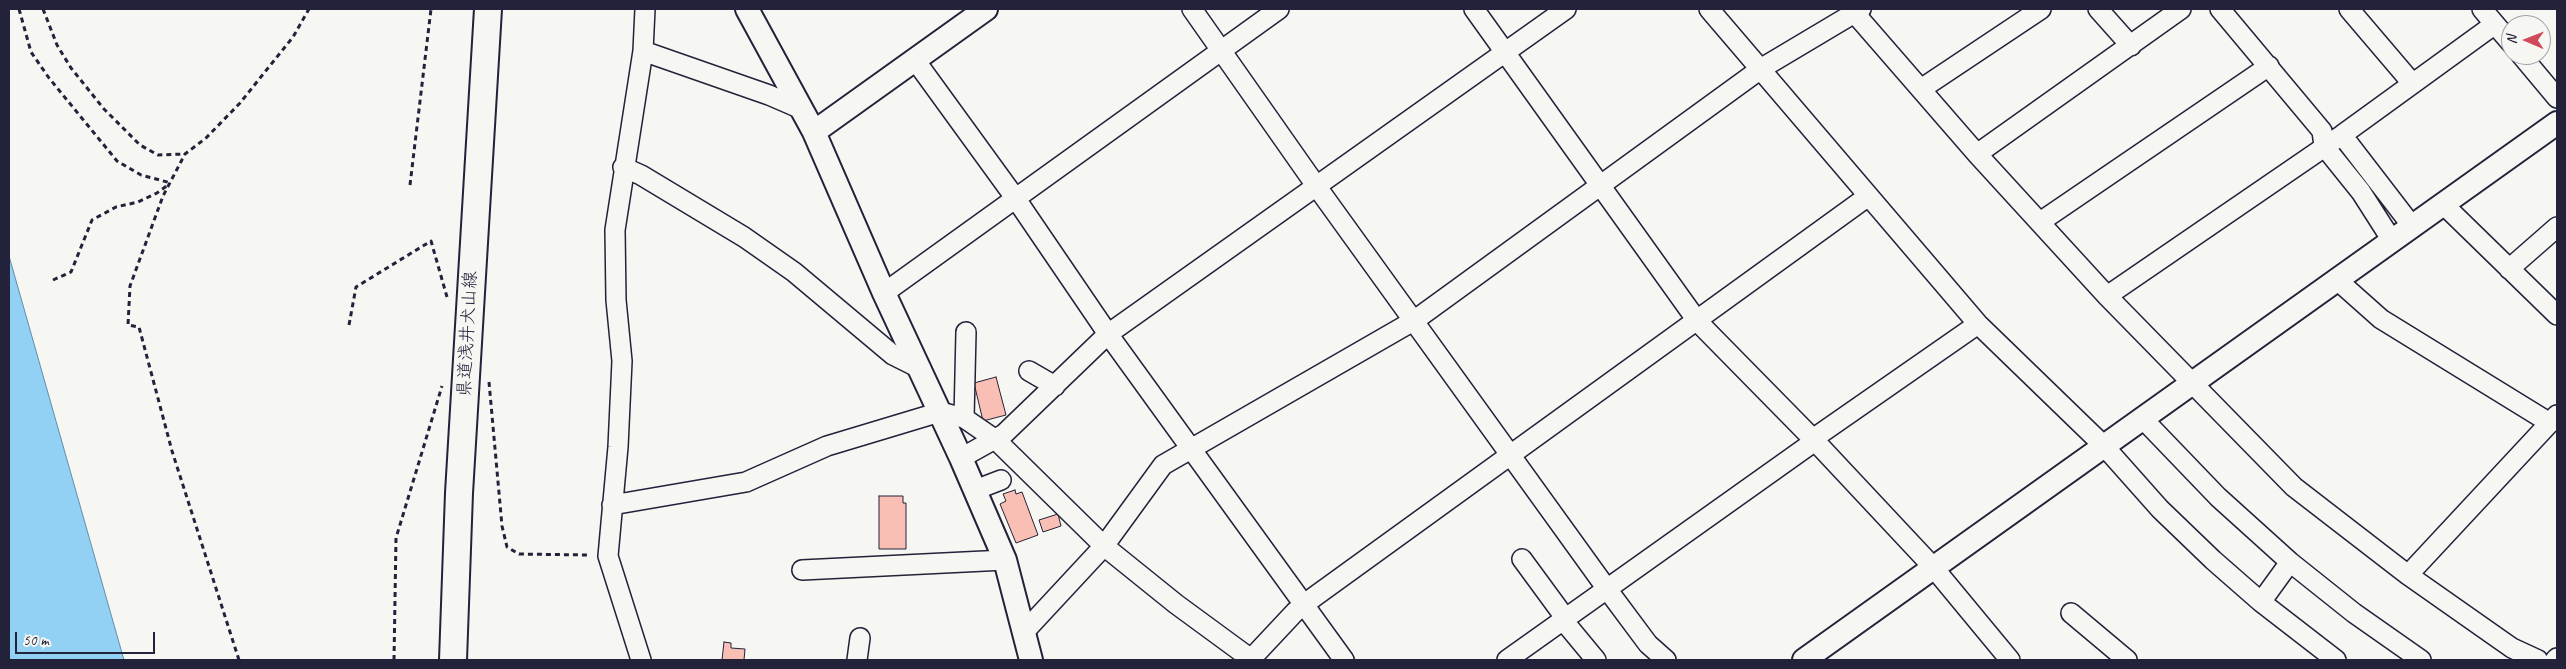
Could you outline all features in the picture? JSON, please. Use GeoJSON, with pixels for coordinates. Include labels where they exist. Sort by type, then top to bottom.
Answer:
{"type":"FeatureCollection","features":[{"type":"Feature","properties":{"kind":"main road","name":"県道浅井犬山線"},"geometry":{"type":"LineString","coordinates":[[453,660],[459,483],[488,9]]}},
{"type":"Feature","properties":{"kind":"street"},"geometry":{"type":"LineString","coordinates":[[640,660],[608,556],[618,447],[622,361],[616,300],[615,230],[643,51],[644,9]]}},
{"type":"Feature","properties":{"kind":"street"},"geometry":{"type":"LineString","coordinates":[[747,9],[799,108],[814,132],[884,293],[961,458],[1005,560],[1032,660]]}},
{"type":"Feature","properties":{"kind":"street"},"geometry":{"type":"LineString","coordinates":[[814,132],[986,9]]}},
{"type":"Feature","properties":{"kind":"street"},"geometry":{"type":"LineString","coordinates":[[1192,9],[1317,187],[1606,589],[1648,644],[1666,660]]}},
{"type":"Feature","properties":{"kind":"street"},"geometry":{"type":"LineString","coordinates":[[884,293],[1279,9]]}},
{"type":"Feature","properties":{"kind":"street"},"geometry":{"type":"LineString","coordinates":[[1474,9],[1698,322],[1815,441],[1933,567],[2010,660]]}},
{"type":"Feature","properties":{"kind":"street"},"geometry":{"type":"LineString","coordinates":[[961,458],[996,440],[1108,334],[1566,9]]}},
{"type":"Feature","properties":{"kind":"street"},"geometry":{"type":"LineString","coordinates":[[1709,9],[1762,68],[1868,197],[1918,252],[1978,324],[2104,446],[2160,510],[2261,602],[2336,660]]}},
{"type":"Feature","properties":{"kind":"street"},"geometry":{"type":"LineString","coordinates":[[1921,88],[2042,9]]}},
{"type":"Feature","properties":{"kind":"street"},"geometry":{"type":"LineString","coordinates":[[2098,9],[2131,46]]}},
{"type":"Feature","properties":{"kind":"street"},"geometry":{"type":"LineString","coordinates":[[1977,154],[2181,9]]}},
{"type":"Feature","properties":{"kind":"street"},"geometry":{"type":"LineString","coordinates":[[2220,9],[2322,131],[2324,146],[2361,192],[2392,240]]}},
{"type":"Feature","properties":{"kind":"street"},"geometry":{"type":"LineString","coordinates":[[2349,9],[2412,82]]}},
{"type":"Feature","properties":{"kind":"street"},"geometry":{"type":"LineString","coordinates":[[2482,9],[2501,31]]}},
{"type":"Feature","properties":{"kind":"street"},"geometry":{"type":"LineString","coordinates":[[1025,631],[1104,546],[1163,465],[1180,453],[1193,449],[1414,320],[1762,68],[1856,10],[1977,154],[2107,296],[2294,486],[2505,654],[2538,660]]}},
{"type":"Feature","properties":{"kind":"street"},"geometry":{"type":"LineString","coordinates":[[2107,296],[2342,135],[2412,82],[2495,24]]}},
{"type":"Feature","properties":{"kind":"street"},"geometry":{"type":"LineString","coordinates":[[643,51],[769,95],[799,108]]}},
{"type":"Feature","properties":{"kind":"street"},"geometry":{"type":"LineString","coordinates":[[915,60],[1016,199],[1108,334],[1344,660]]}},
{"type":"Feature","properties":{"kind":"street"},"geometry":{"type":"LineString","coordinates":[[2529,65],[2557,98]]}},
{"type":"Feature","properties":{"kind":"street"},"geometry":{"type":"LineString","coordinates":[[2040,222],[2268,66]]}},
{"type":"Feature","properties":{"kind":"street"},"geometry":{"type":"LineString","coordinates":[[1804,660],[2336,279],[2557,124]]}},
{"type":"Feature","properties":{"kind":"street"},"geometry":{"type":"LineString","coordinates":[[2342,135],[2412,226]]}},
{"type":"Feature","properties":{"kind":"street"},"geometry":{"type":"LineString","coordinates":[[624,167],[641,175],[744,237],[794,272],[893,355],[921,369]]}},
{"type":"Feature","properties":{"kind":"street"},"geometry":{"type":"LineString","coordinates":[[612,505],[746,482],[827,446],[940,412],[964,418],[996,440],[1104,546],[1176,604],[1251,660],[1304,604],[1698,322],[1868,197]]}},
{"type":"Feature","properties":{"kind":"street"},"geometry":{"type":"LineString","coordinates":[[2443,204],[2557,315]]}},
{"type":"Feature","properties":{"kind":"street"},"geometry":{"type":"LineString","coordinates":[[2509,269],[2557,227]]}},
{"type":"Feature","properties":{"kind":"street"},"geometry":{"type":"LineString","coordinates":[[2336,279],[2381,319],[2554,419],[2408,575]]}},
{"type":"Feature","properties":{"kind":"street"},"geometry":{"type":"LineString","coordinates":[[1507,660],[1815,441],[1817,436],[1978,324]]}},
{"type":"Feature","properties":{"kind":"street"},"geometry":{"type":"LineString","coordinates":[[964,418],[966,332]]}},
{"type":"Feature","properties":{"kind":"street"},"geometry":{"type":"LineString","coordinates":[[1029,372],[1055,386]]}},
{"type":"Feature","properties":{"kind":"street"},"geometry":{"type":"LineString","coordinates":[[2143,419],[2218,497],[2290,562],[2354,614],[2421,660]]}},
{"type":"Feature","properties":{"kind":"street"},"geometry":{"type":"LineString","coordinates":[[975,490],[1001,480]]}},
{"type":"Feature","properties":{"kind":"street"},"geometry":{"type":"LineString","coordinates":[[1522,559],[1566,619],[1567,625],[1596,660]]}},
{"type":"Feature","properties":{"kind":"street"},"geometry":{"type":"LineString","coordinates":[[802,570],[1005,560]]}},
{"type":"Feature","properties":{"kind":"street"},"geometry":{"type":"LineString","coordinates":[[2261,602],[2290,562]]}},
{"type":"Feature","properties":{"kind":"street"},"geometry":{"type":"LineString","coordinates":[[2071,613],[2127,660]]}},
{"type":"Feature","properties":{"kind":"street"},"geometry":{"type":"LineString","coordinates":[[858,660],[860,638]]}},
{"type":"Feature","properties":{"kind":"path"},"geometry":{"type":"LineString","coordinates":[[19,9],[31,52],[49,78],[117,162],[141,175],[171,183]]}},
{"type":"Feature","properties":{"kind":"path"},"geometry":{"type":"LineString","coordinates":[[43,9],[57,45],[70,68],[134,139],[140,145],[158,154],[185,154]]}},
{"type":"Feature","properties":{"kind":"path"},"geometry":{"type":"LineString","coordinates":[[239,660],[172,451],[139,327],[128,325],[130,286],[163,196],[185,154],[206,138],[240,103],[293,37],[309,9]]}},
{"type":"Feature","properties":{"kind":"path"},"geometry":{"type":"LineString","coordinates":[[410,185],[431,9]]}},
{"type":"Feature","properties":{"kind":"path"},"geometry":{"type":"LineString","coordinates":[[52,280],[71,272],[92,220],[116,207],[138,202],[157,193],[171,183]]}},
{"type":"Feature","properties":{"kind":"path"},"geometry":{"type":"LineString","coordinates":[[348,325],[356,287],[431,240],[449,303]]}},
{"type":"Feature","properties":{"kind":"path"},"geometry":{"type":"LineString","coordinates":[[489,378],[492,394],[502,526],[507,547],[519,554],[608,556]]}},
{"type":"Feature","properties":{"kind":"path"},"geometry":{"type":"LineString","coordinates":[[394,660],[396,538],[443,382]]}},
{"type":"Feature","properties":{"kind":"water"},"geometry":{"type":"Polygon","coordinates":[[[9,256],[124,660],[9,660],[9,256]]]}},
{"type":"Feature","properties":{"kind":"building"},"geometry":{"type":"Polygon","coordinates":[[[996,377],[1006,415],[983,421],[974,383],[996,377]]]}},
{"type":"Feature","properties":{"kind":"building"},"geometry":{"type":"Polygon","coordinates":[[[1015,490],[1016,494],[1022,492],[1038,535],[1016,543],[1000,504],[1006,501],[1003,494],[1015,490]]]}},
{"type":"Feature","properties":{"kind":"building"},"geometry":{"type":"Polygon","coordinates":[[[879,496],[903,496],[903,503],[906,503],[906,549],[879,549],[879,496]]]}},
{"type":"Feature","properties":{"kind":"building"},"geometry":{"type":"Polygon","coordinates":[[[1058,514],[1061,526],[1043,532],[1039,520],[1058,514]]]}},
{"type":"Feature","properties":{"kind":"building"},"geometry":{"type":"Polygon","coordinates":[[[724,642],[731,643],[731,648],[745,649],[744,660],[722,660],[724,642]]]}}]}
